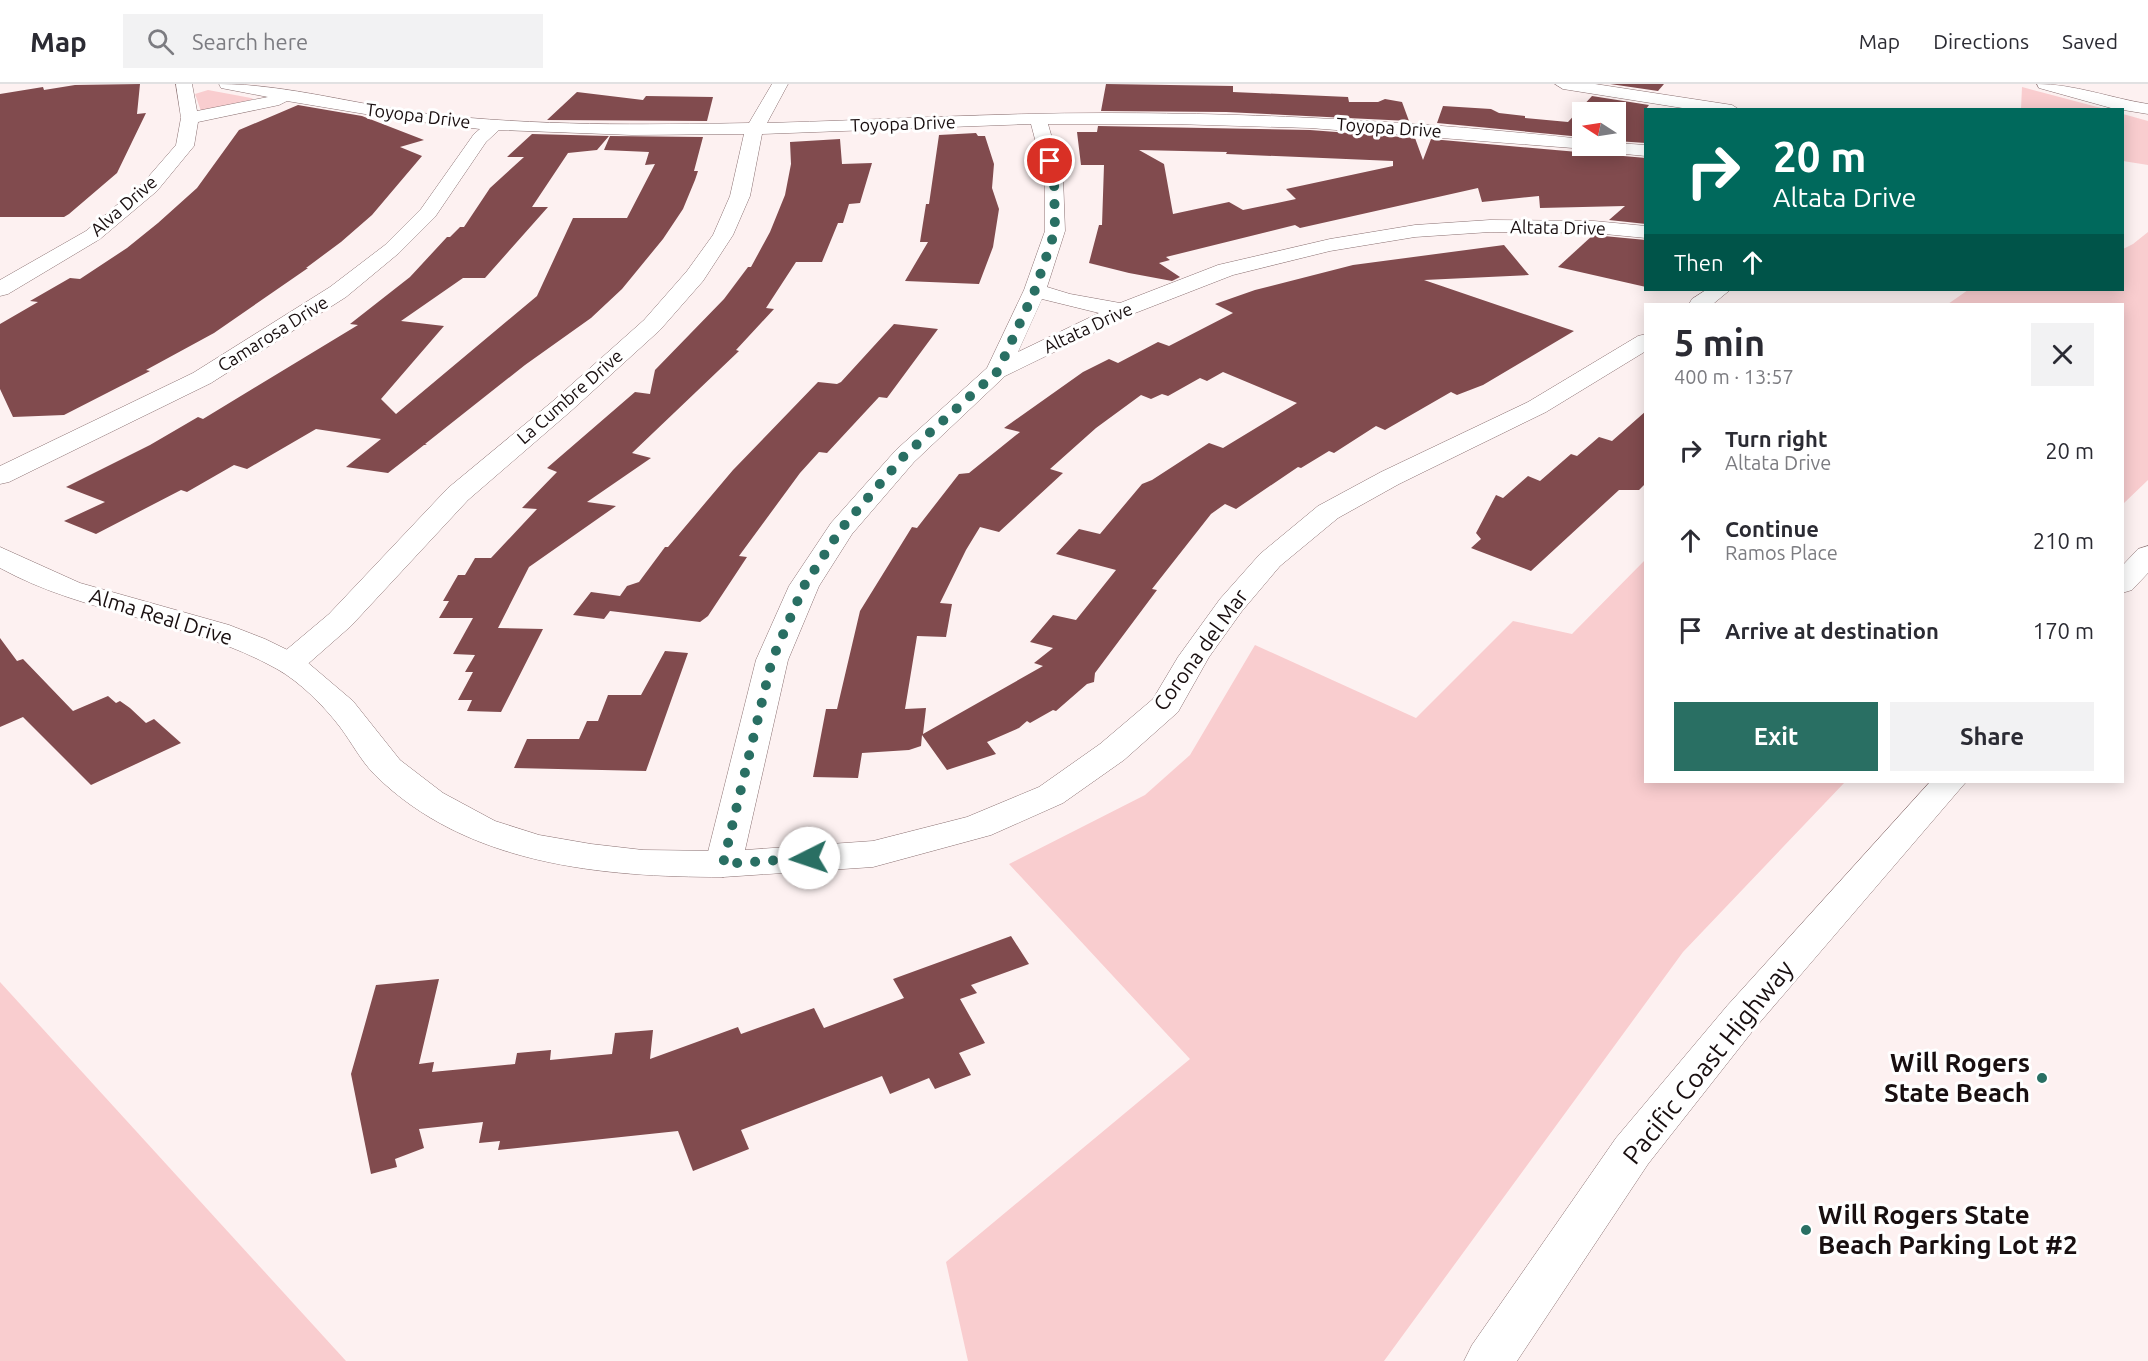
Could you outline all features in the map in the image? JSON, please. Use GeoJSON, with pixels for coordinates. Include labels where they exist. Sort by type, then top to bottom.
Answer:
{"type":"FeatureCollection","features":[{"type":"Feature","properties":{"kind":"main road","name":"Alva Drive"},"geometry":{"type":"LineString","coordinates":[[0,289],[93,235],[150,187],[185,146],[190,118],[184,84]]}},
{"type":"Feature","properties":{"kind":"main road","name":"Toyopa Drive"},"geometry":{"type":"LineString","coordinates":[[227,84],[345,108],[495,125],[754,130],[1038,119],[1194,119],[1344,124],[1572,143]]}},
{"type":"Feature","properties":{"kind":"main road","name":"La Cumbre Drive"},"geometry":{"type":"LineString","coordinates":[[290,663],[340,620],[458,494],[562,406],[660,317],[695,276],[723,235],[740,196],[754,130],[780,84]]}},
{"type":"Feature","properties":{"kind":"main road"},"geometry":{"type":"LineString","coordinates":[[1563,84],[1719,108]]}},
{"type":"Feature","properties":{"kind":"main road"},"geometry":{"type":"LineString","coordinates":[[2045,84],[2111,103],[2148,110]]}},
{"type":"Feature","properties":{"kind":"main road"},"geometry":{"type":"LineString","coordinates":[[190,118],[291,97]]}},
{"type":"Feature","properties":{"kind":"main road"},"geometry":{"type":"LineString","coordinates":[[998,371],[1035,290],[1055,231],[1054,177],[1038,119]]}},
{"type":"Feature","properties":{"kind":"main road","name":"Camarosa Drive"},"geometry":{"type":"LineString","coordinates":[[0,476],[202,378],[338,292],[392,249],[428,213],[480,138],[495,125]]}},
{"type":"Feature","properties":{"kind":"main road"},"geometry":{"type":"LineString","coordinates":[[1626,150],[1644,152]]}},
{"type":"Feature","properties":{"kind":"main road","name":"Altata Drive"},"geometry":{"type":"LineString","coordinates":[[723,864],[772,660],[804,586],[841,529],[904,456],[998,371],[1122,310],[1226,270],[1330,245],[1415,231],[1490,226],[1593,227],[1644,232]]}},
{"type":"Feature","properties":{"kind":"main road"},"geometry":{"type":"LineString","coordinates":[[1035,290],[1066,300],[1122,310]]}},
{"type":"Feature","properties":{"kind":"main road"},"geometry":{"type":"LineString","coordinates":[[1701,303],[1718,291]]}},
{"type":"Feature","properties":{"kind":"main road","name":"Corona del Mar"},"geometry":{"type":"LineString","coordinates":[[723,864],[873,854],[978,826],[1051,795],[1112,752],[1166,705],[1194,657],[1231,605],[1270,560],[1328,512],[1390,478],[1537,407],[1644,342]]}},
{"type":"Feature","properties":{"kind":"main road"},"geometry":{"type":"LineString","coordinates":[[2124,582],[2148,555]]}},
{"type":"Feature","properties":{"kind":"main road","name":"Alma Real Drive"},"geometry":{"type":"LineString","coordinates":[[0,556],[56,584],[210,628],[290,663],[345,712],[386,766],[430,802],[480,830],[533,846],[601,859],[652,865],[723,864]]}},
{"type":"Feature","properties":{"kind":"main road","name":"Pacific Coast Highway"},"geometry":{"type":"LineString","coordinates":[[1490,1361],[1632,1151],[1741,1017],[1948,783]]}},
{"type":"Feature","properties":{"kind":"shaded area"},"geometry":{"type":"Polygon","coordinates":[[[2022,87],[2101,108],[2021,108],[2022,87]]]}},
{"type":"Feature","properties":{"kind":"shaded area"},"geometry":{"type":"Polygon","coordinates":[[[208,90],[253,99],[249,102],[201,111],[195,94],[208,90]]]}},
{"type":"Feature","properties":{"kind":"shaded area"},"geometry":{"type":"Polygon","coordinates":[[[2124,114],[2148,121],[2148,165],[2124,161],[2124,114]]]}},
{"type":"Feature","properties":{"kind":"shaded area"},"geometry":{"type":"Polygon","coordinates":[[[2148,232],[2148,480],[2124,503],[2124,303],[1949,303],[1967,291],[2124,291],[2124,248],[2148,232]]]}},
{"type":"Feature","properties":{"kind":"shaded area"},"geometry":{"type":"Polygon","coordinates":[[[1644,561],[1644,783],[1844,783],[1683,952],[1384,1361],[968,1361],[946,1262],[1190,1059],[1009,864],[1145,795],[1190,755],[1255,645],[1416,718],[1513,621],[1572,634],[1644,561]]]}},
{"type":"Feature","properties":{"kind":"shaded area"},"geometry":{"type":"Polygon","coordinates":[[[0,982],[346,1361],[0,1361],[0,982]]]}},
{"type":"Feature","properties":{"kind":"building"},"geometry":{"type":"Polygon","coordinates":[[[140,84],[137,114],[146,113],[117,173],[64,217],[0,217],[0,94],[43,87],[44,90],[75,85],[140,84]]]}},
{"type":"Feature","properties":{"kind":"building"},"geometry":{"type":"Polygon","coordinates":[[[1106,84],[1233,86],[1233,92],[1348,97],[1349,102],[1378,102],[1385,99],[1402,102],[1409,121],[1226,112],[1101,111],[1106,84]]]}},
{"type":"Feature","properties":{"kind":"building"},"geometry":{"type":"Polygon","coordinates":[[[1610,84],[1664,84],[1658,91],[1610,84]]]}},
{"type":"Feature","properties":{"kind":"building"},"geometry":{"type":"Polygon","coordinates":[[[577,92],[643,100],[646,96],[713,97],[707,121],[547,120],[577,92]]]}},
{"type":"Feature","properties":{"kind":"building"},"geometry":{"type":"Polygon","coordinates":[[[1592,96],[1649,105],[1644,108],[1644,143],[1626,142],[1626,102],[1586,102],[1592,96]]]}},
{"type":"Feature","properties":{"kind":"building"},"geometry":{"type":"Polygon","coordinates":[[[298,105],[362,116],[424,140],[400,147],[422,156],[372,215],[341,242],[306,268],[308,268],[214,333],[146,370],[150,371],[64,415],[13,417],[0,389],[0,324],[38,302],[30,301],[70,278],[80,279],[127,248],[158,223],[197,188],[239,130],[298,105]]]}},
{"type":"Feature","properties":{"kind":"building"},"geometry":{"type":"Polygon","coordinates":[[[1443,106],[1491,109],[1499,113],[1525,116],[1525,118],[1568,122],[1572,118],[1572,136],[1437,123],[1443,106]]]}},
{"type":"Feature","properties":{"kind":"building"},"geometry":{"type":"Polygon","coordinates":[[[1098,126],[1310,130],[1415,138],[1423,160],[1431,139],[1572,151],[1572,156],[1644,158],[1644,224],[1609,220],[1625,206],[1540,208],[1539,196],[1482,202],[1478,188],[1300,228],[1295,225],[1166,257],[1170,260],[1159,263],[1180,277],[1172,281],[1089,263],[1099,225],[1102,225],[1104,165],[1081,165],[1077,132],[1097,132],[1098,126]],[[1139,150],[1164,164],[1173,214],[1229,202],[1243,210],[1296,199],[1286,189],[1393,166],[1393,161],[1226,154],[1227,152],[1139,150]]]}},
{"type":"Feature","properties":{"kind":"building"},"geometry":{"type":"Polygon","coordinates":[[[976,133],[978,136],[985,136],[994,164],[992,188],[999,209],[993,247],[979,284],[905,281],[928,242],[920,242],[926,204],[929,204],[939,135],[976,133]]]}},
{"type":"Feature","properties":{"kind":"building"},"geometry":{"type":"Polygon","coordinates":[[[532,134],[609,136],[597,150],[568,153],[532,207],[548,207],[485,278],[463,278],[401,321],[444,326],[381,399],[396,414],[537,296],[573,218],[627,218],[655,164],[645,165],[649,152],[604,150],[610,136],[703,137],[694,171],[698,171],[683,209],[663,239],[622,289],[591,318],[525,365],[425,444],[427,445],[388,473],[346,467],[381,439],[316,429],[247,469],[234,465],[187,492],[181,490],[96,534],[64,521],[105,502],[66,487],[150,445],[198,417],[203,419],[358,325],[350,324],[410,277],[447,237],[450,237],[460,227],[464,227],[490,188],[524,157],[507,157],[532,134]]]}},
{"type":"Feature","properties":{"kind":"building"},"geometry":{"type":"Polygon","coordinates":[[[840,139],[842,164],[872,163],[860,203],[849,204],[843,223],[838,223],[822,262],[796,262],[766,308],[774,309],[736,350],[739,351],[632,453],[651,458],[587,502],[616,506],[529,567],[498,628],[543,629],[501,712],[467,711],[472,700],[458,700],[473,672],[465,672],[475,655],[453,654],[473,618],[439,618],[449,601],[443,601],[458,575],[465,575],[475,558],[491,558],[537,509],[522,508],[557,472],[547,468],[635,392],[650,394],[655,370],[724,299],[748,267],[751,267],[770,232],[785,195],[791,164],[790,142],[840,139]]]}},
{"type":"Feature","properties":{"kind":"building"},"geometry":{"type":"Polygon","coordinates":[[[1593,235],[1644,240],[1644,287],[1558,267],[1593,235]]]}},
{"type":"Feature","properties":{"kind":"building"},"geometry":{"type":"Polygon","coordinates":[[[1504,245],[1529,275],[1424,280],[1574,331],[1483,385],[1457,395],[1451,392],[1385,430],[1376,426],[1334,453],[1329,451],[1301,468],[1298,467],[1236,509],[1225,504],[1211,514],[1152,589],[1157,590],[1095,673],[1094,682],[1087,684],[1056,711],[1053,710],[1030,723],[1027,721],[1019,728],[987,742],[996,754],[947,770],[922,735],[921,746],[909,750],[862,753],[858,778],[813,777],[826,709],[837,709],[860,611],[912,527],[917,528],[959,474],[969,473],[1020,432],[1004,428],[1083,372],[1109,359],[1118,363],[1158,342],[1169,346],[1233,313],[1215,304],[1255,290],[1353,265],[1504,245]],[[1223,372],[1207,381],[1200,378],[1168,396],[1162,394],[1151,399],[1141,395],[1096,428],[1050,469],[1063,473],[999,532],[980,527],[940,603],[952,604],[946,637],[917,636],[905,709],[926,708],[923,734],[1043,666],[1034,663],[1053,648],[1030,642],[1053,615],[1076,620],[1116,570],[1056,554],[1079,529],[1100,534],[1142,484],[1152,480],[1209,443],[1223,448],[1297,403],[1223,372]]]}},
{"type":"Feature","properties":{"kind":"building"},"geometry":{"type":"Polygon","coordinates":[[[894,324],[938,329],[887,398],[879,397],[827,453],[819,452],[800,473],[739,556],[747,557],[708,616],[700,622],[610,611],[604,619],[573,615],[591,592],[620,596],[627,586],[639,582],[665,547],[668,547],[733,470],[818,382],[837,384],[841,382],[894,324]]]}},
{"type":"Feature","properties":{"kind":"building"},"geometry":{"type":"Polygon","coordinates":[[[1644,413],[1644,485],[1639,490],[1619,490],[1531,571],[1471,548],[1481,539],[1476,533],[1496,495],[1503,498],[1528,476],[1540,481],[1571,454],[1577,456],[1599,437],[1612,441],[1644,413]]]}},
{"type":"Feature","properties":{"kind":"building"},"geometry":{"type":"Polygon","coordinates":[[[0,638],[17,661],[23,659],[73,711],[108,696],[116,703],[120,701],[130,708],[146,723],[154,719],[181,743],[91,785],[23,717],[0,727],[0,638]]]}},
{"type":"Feature","properties":{"kind":"building"},"geometry":{"type":"Polygon","coordinates":[[[665,651],[688,653],[646,771],[514,768],[527,739],[579,739],[587,721],[598,721],[608,695],[641,695],[665,651]]]}},
{"type":"Feature","properties":{"kind":"building"},"geometry":{"type":"Polygon","coordinates":[[[1011,936],[1029,964],[971,985],[977,993],[960,999],[985,1043],[959,1053],[971,1075],[935,1089],[929,1078],[890,1094],[882,1076],[741,1130],[749,1149],[693,1171],[678,1131],[498,1150],[500,1141],[479,1143],[483,1122],[419,1129],[424,1148],[395,1159],[397,1167],[371,1174],[351,1074],[376,985],[439,979],[419,1064],[434,1062],[432,1072],[515,1064],[517,1053],[551,1050],[550,1060],[612,1054],[615,1033],[653,1030],[650,1059],[738,1027],[741,1034],[814,1008],[824,1028],[904,998],[893,979],[1011,936]]]}},
{"type":"Feature","properties":{"kind":"place","name":"Will Rogers State Beach"},"geometry":{"type":"Point","coordinates":[2042,1078]}},
{"type":"Feature","properties":{"kind":"place","name":"Will Rogers State Beach Parking Lot #2"},"geometry":{"type":"Point","coordinates":[1806,1230]}},
{"type":"Feature","properties":{"kind":"route"},"geometry":{"type":"LineString","coordinates":[[809,858],[723,864],[772,660],[804,586],[841,529],[904,456],[998,371],[1035,290],[1055,231],[1054,177],[1050,161]]}}]}
